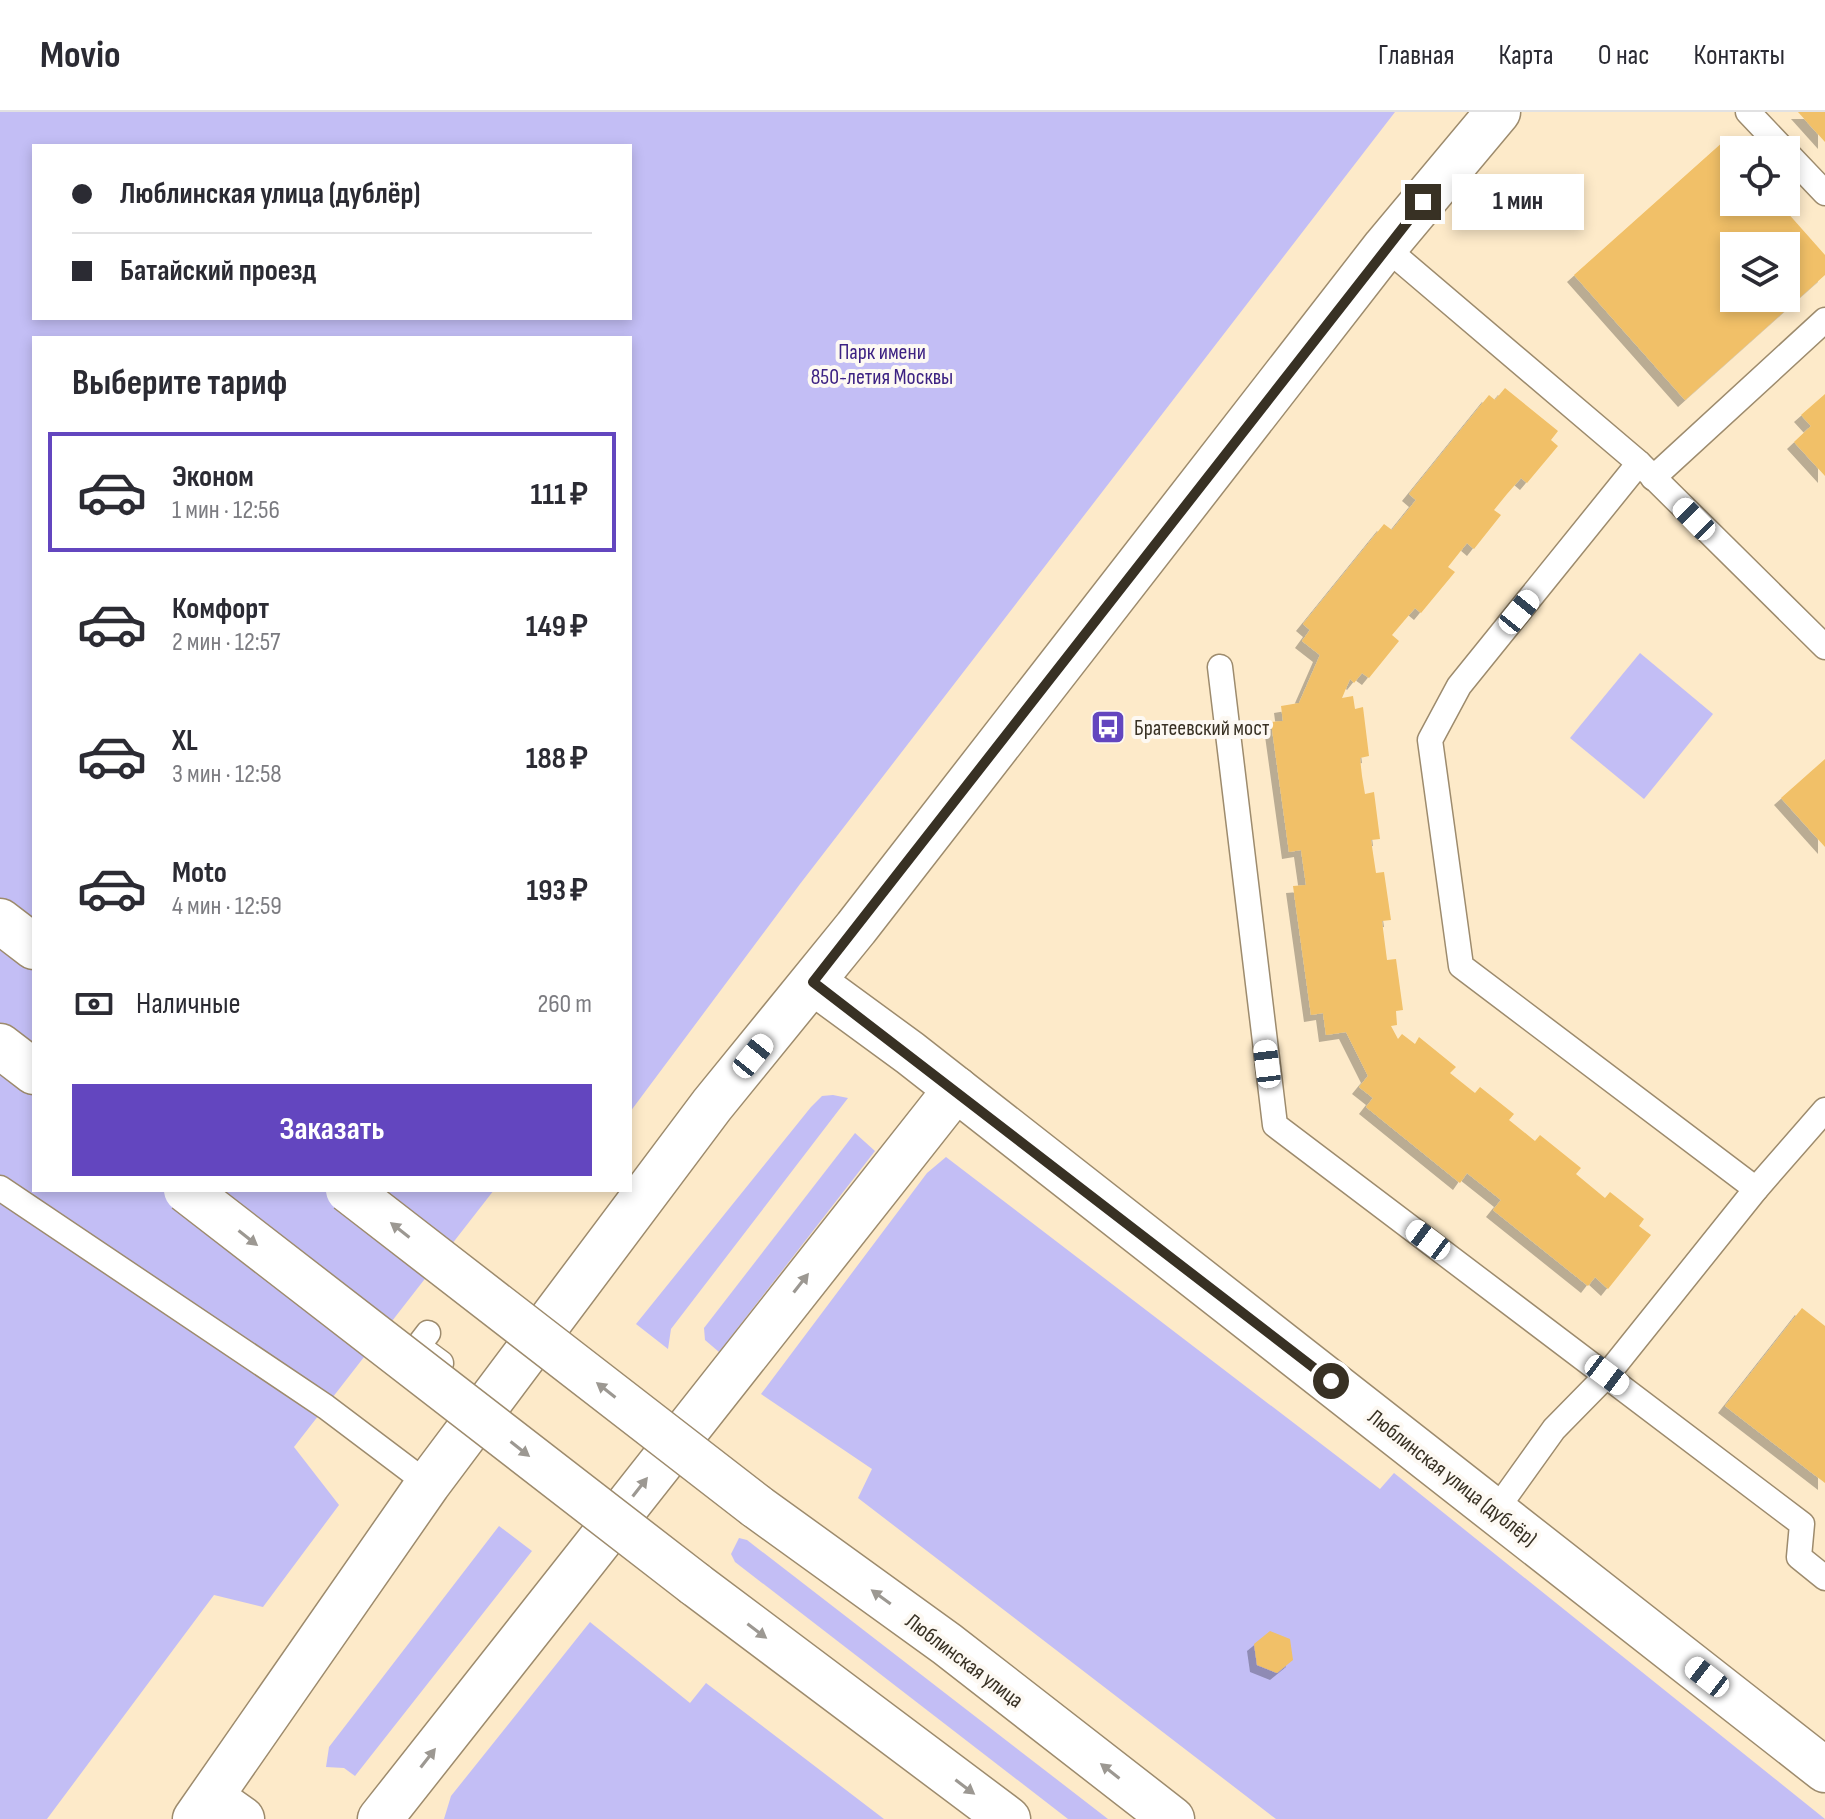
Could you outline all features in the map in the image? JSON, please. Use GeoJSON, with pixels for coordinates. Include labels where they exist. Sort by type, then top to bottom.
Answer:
{"type":"FeatureCollection","features":[{"type":"Feature","properties":{"kind":"main road"},"geometry":{"type":"LineString","coordinates":[[216,1812],[428,1484],[712,1105],[813,982],[1385,247],[1498,112]]}},
{"type":"Feature","properties":{"kind":"main road"},"geometry":{"type":"LineString","coordinates":[[0,921],[32,945]]}},
{"type":"Feature","properties":{"kind":"main road","name":"Люблинская улица (дублёр)"},"geometry":{"type":"LineString","coordinates":[[813,982],[956,1089],[1825,1770]]}},
{"type":"Feature","properties":{"kind":"main road"},"geometry":{"type":"LineString","coordinates":[[0,1046],[32,1070]]}},
{"type":"Feature","properties":{"kind":"main road"},"geometry":{"type":"LineString","coordinates":[[380,1819],[956,1089]]}},
{"type":"Feature","properties":{"kind":"main road"},"geometry":{"type":"LineString","coordinates":[[189,1192],[695,1584],[1008,1819]]}},
{"type":"Feature","properties":{"kind":"main road","name":"Люблинская улица"},"geometry":{"type":"LineString","coordinates":[[351,1192],[756,1506],[947,1644],[1172,1819]]}},
{"type":"Feature","properties":{"kind":"lane"},"geometry":{"type":"LineString","coordinates":[[1748,112],[1771,136]]}},
{"type":"Feature","properties":{"kind":"lane"},"geometry":{"type":"LineString","coordinates":[[1800,167],[1825,193]]}},
{"type":"Feature","properties":{"kind":"lane"},"geometry":{"type":"LineString","coordinates":[[1385,247],[1646,470],[1822,640]]}},
{"type":"Feature","properties":{"kind":"lane"},"geometry":{"type":"LineString","coordinates":[[1756,1189],[1461,966],[1430,740],[1459,686],[1646,470],[1825,320]]}},
{"type":"Feature","properties":{"kind":"lane"},"geometry":{"type":"LineString","coordinates":[[1220,667],[1275,1125],[1802,1524],[1799,1557],[1825,1578]]}},
{"type":"Feature","properties":{"kind":"lane"},"geometry":{"type":"LineString","coordinates":[[1496,1510],[1554,1429],[1607,1375],[1756,1189],[1824,1112]]}},
{"type":"Feature","properties":{"kind":"lane"},"geometry":{"type":"LineString","coordinates":[[0,1188],[326,1407],[428,1484]]}},
{"type":"Feature","properties":{"kind":"lane"},"geometry":{"type":"LineString","coordinates":[[428,1333],[418,1346],[491,1401]]}},
{"type":"Feature","properties":{"kind":"green space","name":"Парк имени 850-летия Москвы"},"geometry":{"type":"Polygon","coordinates":[[[0,112],[1395,112],[800,884],[632,1109],[632,336],[32,336],[32,1192],[492,1192],[294,1447],[339,1505],[263,1607],[214,1595],[47,1819],[0,1819],[0,112]]]}},
{"type":"Feature","properties":{"kind":"green space"},"geometry":{"type":"Polygon","coordinates":[[[1640,653],[1713,714],[1644,799],[1570,738],[1640,653]]]}},
{"type":"Feature","properties":{"kind":"green space"},"geometry":{"type":"Polygon","coordinates":[[[822,1096],[848,1098],[671,1329],[668,1349],[636,1324],[811,1107],[822,1096]]]}},
{"type":"Feature","properties":{"kind":"green space"},"geometry":{"type":"Polygon","coordinates":[[[855,1133],[875,1151],[719,1352],[705,1340],[704,1328],[855,1133]]]}},
{"type":"Feature","properties":{"kind":"green space"},"geometry":{"type":"Polygon","coordinates":[[[946,1157],[1380,1489],[1394,1473],[1825,1819],[1276,1819],[858,1498],[872,1469],[761,1394],[927,1173],[946,1157]]]}},
{"type":"Feature","properties":{"kind":"green space"},"geometry":{"type":"Polygon","coordinates":[[[499,1526],[532,1551],[355,1776],[344,1768],[326,1767],[329,1747],[499,1526]]]}},
{"type":"Feature","properties":{"kind":"green space"},"geometry":{"type":"Polygon","coordinates":[[[739,1538],[747,1540],[1108,1819],[1068,1819],[735,1562],[731,1554],[739,1538]]]}},
{"type":"Feature","properties":{"kind":"green space"},"geometry":{"type":"Polygon","coordinates":[[[590,1622],[690,1703],[706,1683],[884,1819],[444,1819],[451,1796],[590,1622]]]}},
{"type":"Feature","properties":{"kind":"building"},"geometry":{"type":"Polygon","coordinates":[[[1798,112],[1825,112],[1825,142],[1798,112]]]}},
{"type":"Feature","properties":{"kind":"building"},"geometry":{"type":"Polygon","coordinates":[[[1720,145],[1720,216],[1790,216],[1825,255],[1825,275],[1800,297],[1800,232],[1720,232],[1720,312],[1784,312],[1685,400],[1574,275],[1720,145]]]}},
{"type":"Feature","properties":{"kind":"building"},"geometry":{"type":"Polygon","coordinates":[[[1505,388],[1558,431],[1551,440],[1558,446],[1527,483],[1521,478],[1507,494],[1494,510],[1501,515],[1474,549],[1467,543],[1448,567],[1455,572],[1421,613],[1415,608],[1392,635],[1399,641],[1369,678],[1362,673],[1354,683],[1350,679],[1342,698],[1353,696],[1355,709],[1363,707],[1369,756],[1360,758],[1362,776],[1365,794],[1374,792],[1380,839],[1371,840],[1376,873],[1384,872],[1391,920],[1382,921],[1387,960],[1396,959],[1403,1010],[1396,1011],[1397,1025],[1391,1026],[1398,1039],[1402,1034],[1415,1044],[1419,1037],[1456,1067],[1450,1073],[1475,1093],[1480,1087],[1514,1114],[1509,1120],[1535,1141],[1540,1135],[1581,1168],[1576,1174],[1605,1198],[1610,1192],[1644,1219],[1639,1226],[1651,1235],[1608,1289],[1595,1277],[1588,1286],[1493,1210],[1501,1200],[1467,1173],[1460,1183],[1366,1107],[1373,1098],[1359,1087],[1368,1076],[1346,1032],[1326,1035],[1323,1013],[1311,1015],[1293,886],[1306,885],[1301,850],[1289,852],[1271,722],[1283,721],[1281,706],[1299,703],[1320,655],[1302,641],[1310,630],[1303,624],[1384,524],[1392,530],[1416,500],[1409,494],[1489,395],[1495,400],[1505,388]]]}},
{"type":"Feature","properties":{"kind":"building"},"geometry":{"type":"Polygon","coordinates":[[[1825,394],[1825,476],[1794,442],[1811,426],[1801,415],[1825,394]]]}},
{"type":"Feature","properties":{"kind":"building"},"geometry":{"type":"Polygon","coordinates":[[[1825,759],[1825,847],[1781,798],[1825,759]]]}},
{"type":"Feature","properties":{"kind":"building"},"geometry":{"type":"Polygon","coordinates":[[[1802,1308],[1825,1326],[1825,1483],[1725,1406],[1802,1308]]]}},
{"type":"Feature","properties":{"kind":"building"},"geometry":{"type":"Polygon","coordinates":[[[1270,1631],[1290,1639],[1293,1660],[1277,1673],[1257,1665],[1254,1644],[1270,1631]]]}},
{"type":"Feature","properties":{"kind":"place","name":"Братеевский мост"},"geometry":{"type":"Point","coordinates":[1108,727]}},
{"type":"Feature","properties":{"kind":"route"},"geometry":{"type":"LineString","coordinates":[[1331,1381],[910,1053],[813,982],[1423,202]]}}]}
